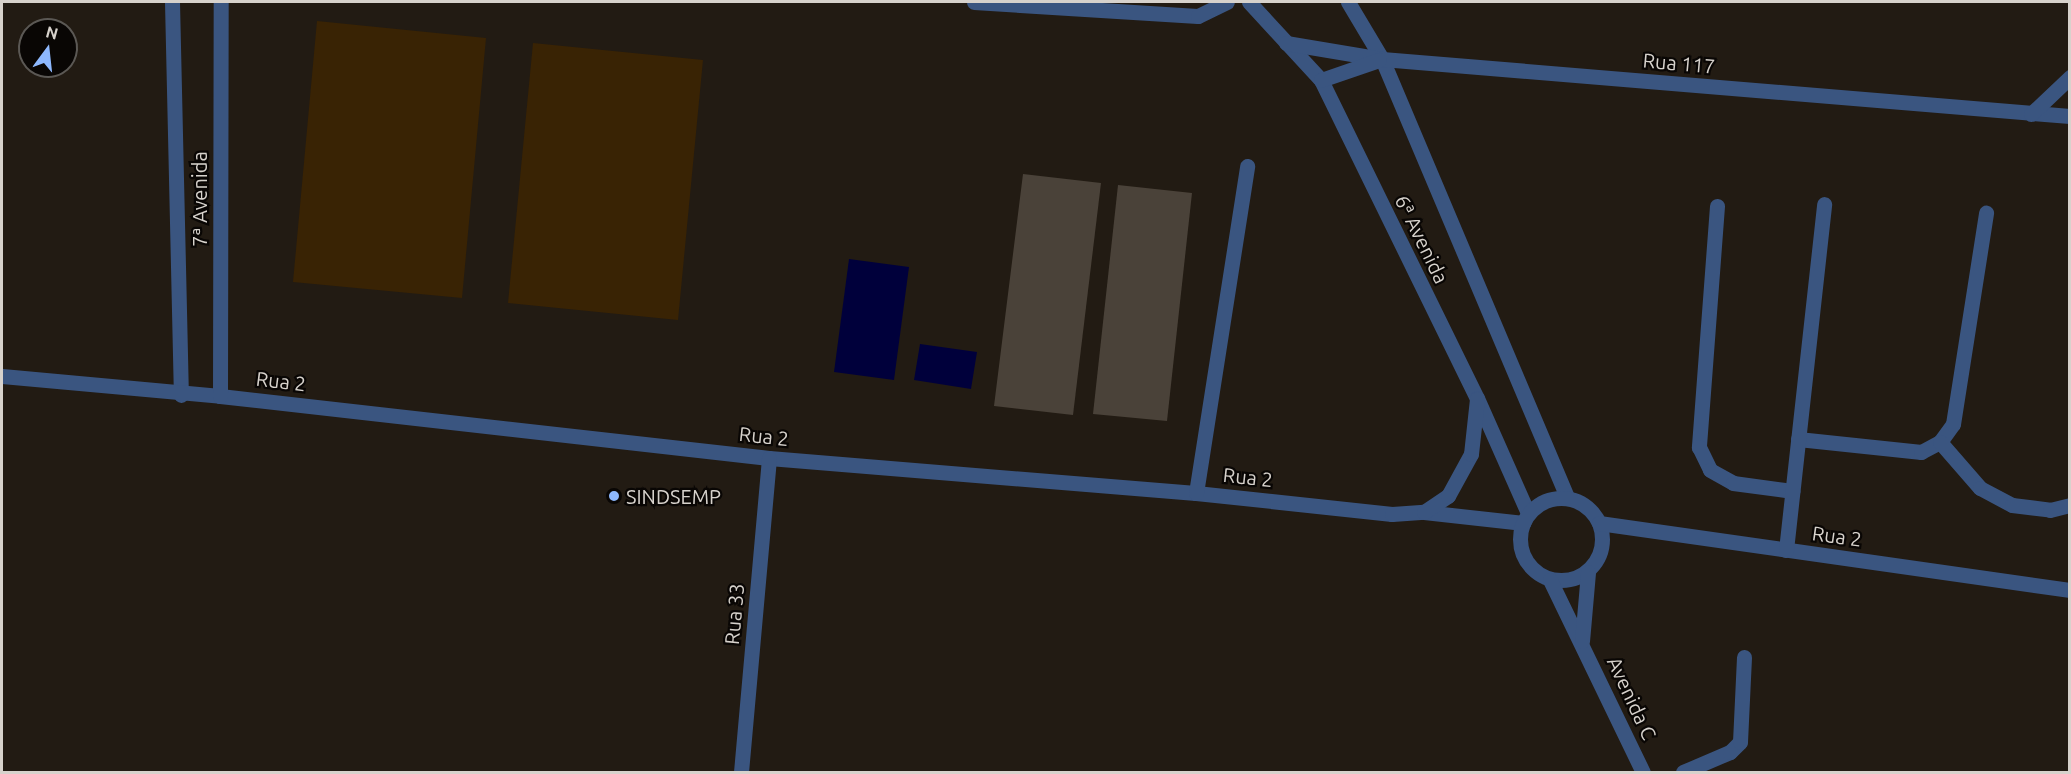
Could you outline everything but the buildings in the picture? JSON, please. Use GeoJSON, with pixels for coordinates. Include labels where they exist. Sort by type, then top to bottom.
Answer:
{"type":"FeatureCollection","features":[{"type":"Feature","properties":{"kind":"street","name":"7ª Avenida"},"geometry":{"type":"LineString","coordinates":[[172,2],[181,394]]}},
{"type":"Feature","properties":{"kind":"street","name":"7ª Avenida"},"geometry":{"type":"LineString","coordinates":[[220,396],[221,2]]}},
{"type":"Feature","properties":{"kind":"street"},"geometry":{"type":"LineString","coordinates":[[974,2],[1198,16],[1227,2]]}},
{"type":"Feature","properties":{"kind":"street","name":"6ª Avenida"},"geometry":{"type":"LineString","coordinates":[[1249,2],[1321,80],[1477,398],[1526,518]]}},
{"type":"Feature","properties":{"kind":"street","name":"6ª Avenida"},"geometry":{"type":"LineString","coordinates":[[1348,2],[1382,59],[1567,498]]}},
{"type":"Feature","properties":{"kind":"street","name":"Rua 117"},"geometry":{"type":"LineString","coordinates":[[1286,43],[1382,59],[2070,116]]}},
{"type":"Feature","properties":{"kind":"street"},"geometry":{"type":"LineString","coordinates":[[1321,80],[1382,59]]}},
{"type":"Feature","properties":{"kind":"street"},"geometry":{"type":"LineString","coordinates":[[2031,114],[2070,77]]}},
{"type":"Feature","properties":{"kind":"street"},"geometry":{"type":"LineString","coordinates":[[1196,493],[1247,166]]}},
{"type":"Feature","properties":{"kind":"street"},"geometry":{"type":"LineString","coordinates":[[1786,550],[1824,204]]}},
{"type":"Feature","properties":{"kind":"street"},"geometry":{"type":"LineString","coordinates":[[1717,206],[1699,447],[1710,470],[1733,483],[1792,491]]}},
{"type":"Feature","properties":{"kind":"street"},"geometry":{"type":"LineString","coordinates":[[1798,439],[1922,452],[1940,442],[1953,424],[1986,213]]}},
{"type":"Feature","properties":{"kind":"street","name":"Rua 2"},"geometry":{"type":"LineString","coordinates":[[2,376],[220,396],[769,458],[1196,493],[1392,514],[1424,512],[1526,518]]}},
{"type":"Feature","properties":{"kind":"street"},"geometry":{"type":"LineString","coordinates":[[1424,512],[1448,496],[1471,454],[1477,398]]}},
{"type":"Feature","properties":{"kind":"street"},"geometry":{"type":"LineString","coordinates":[[1940,442],[1980,488],[2012,505],[2050,510],[2070,505]]}},
{"type":"Feature","properties":{"kind":"street","name":"Rua 33"},"geometry":{"type":"LineString","coordinates":[[741,772],[769,458]]}},
{"type":"Feature","properties":{"kind":"street"},"geometry":{"type":"LineString","coordinates":[[1567,498],[1580,502],[1599,523],[1602,549],[1588,572],[1570,580],[1550,580],[1528,565],[1519,545],[1526,518],[1546,501],[1567,498]]}},
{"type":"Feature","properties":{"kind":"street","name":"Rua 2"},"geometry":{"type":"LineString","coordinates":[[1599,523],[2070,590]]}},
{"type":"Feature","properties":{"kind":"street","name":"Avenida C"},"geometry":{"type":"LineString","coordinates":[[1582,641],[1588,572]]}},
{"type":"Feature","properties":{"kind":"street","name":"Avenida C"},"geometry":{"type":"LineString","coordinates":[[1550,580],[1582,641],[1643,772]]}},
{"type":"Feature","properties":{"kind":"street"},"geometry":{"type":"LineString","coordinates":[[1683,772],[1731,752],[1740,742],[1744,657]]}},
{"type":"Feature","properties":{"kind":"shaded area"},"geometry":{"type":"Polygon","coordinates":[[[317,21],[486,38],[462,298],[293,282],[317,21]]]}},
{"type":"Feature","properties":{"kind":"shaded area"},"geometry":{"type":"Polygon","coordinates":[[[533,43],[703,60],[678,320],[508,303],[533,43]]]}},
{"type":"Feature","properties":{"kind":"shaded area"},"geometry":{"type":"Polygon","coordinates":[[[849,259],[909,267],[894,380],[834,372],[849,259]]]}},
{"type":"Feature","properties":{"kind":"shaded area"},"geometry":{"type":"Polygon","coordinates":[[[920,344],[977,352],[971,389],[914,380],[920,344]]]}},
{"type":"Feature","properties":{"kind":"place","name":"SINDSEMP"},"geometry":{"type":"Point","coordinates":[614,496]}}]}
